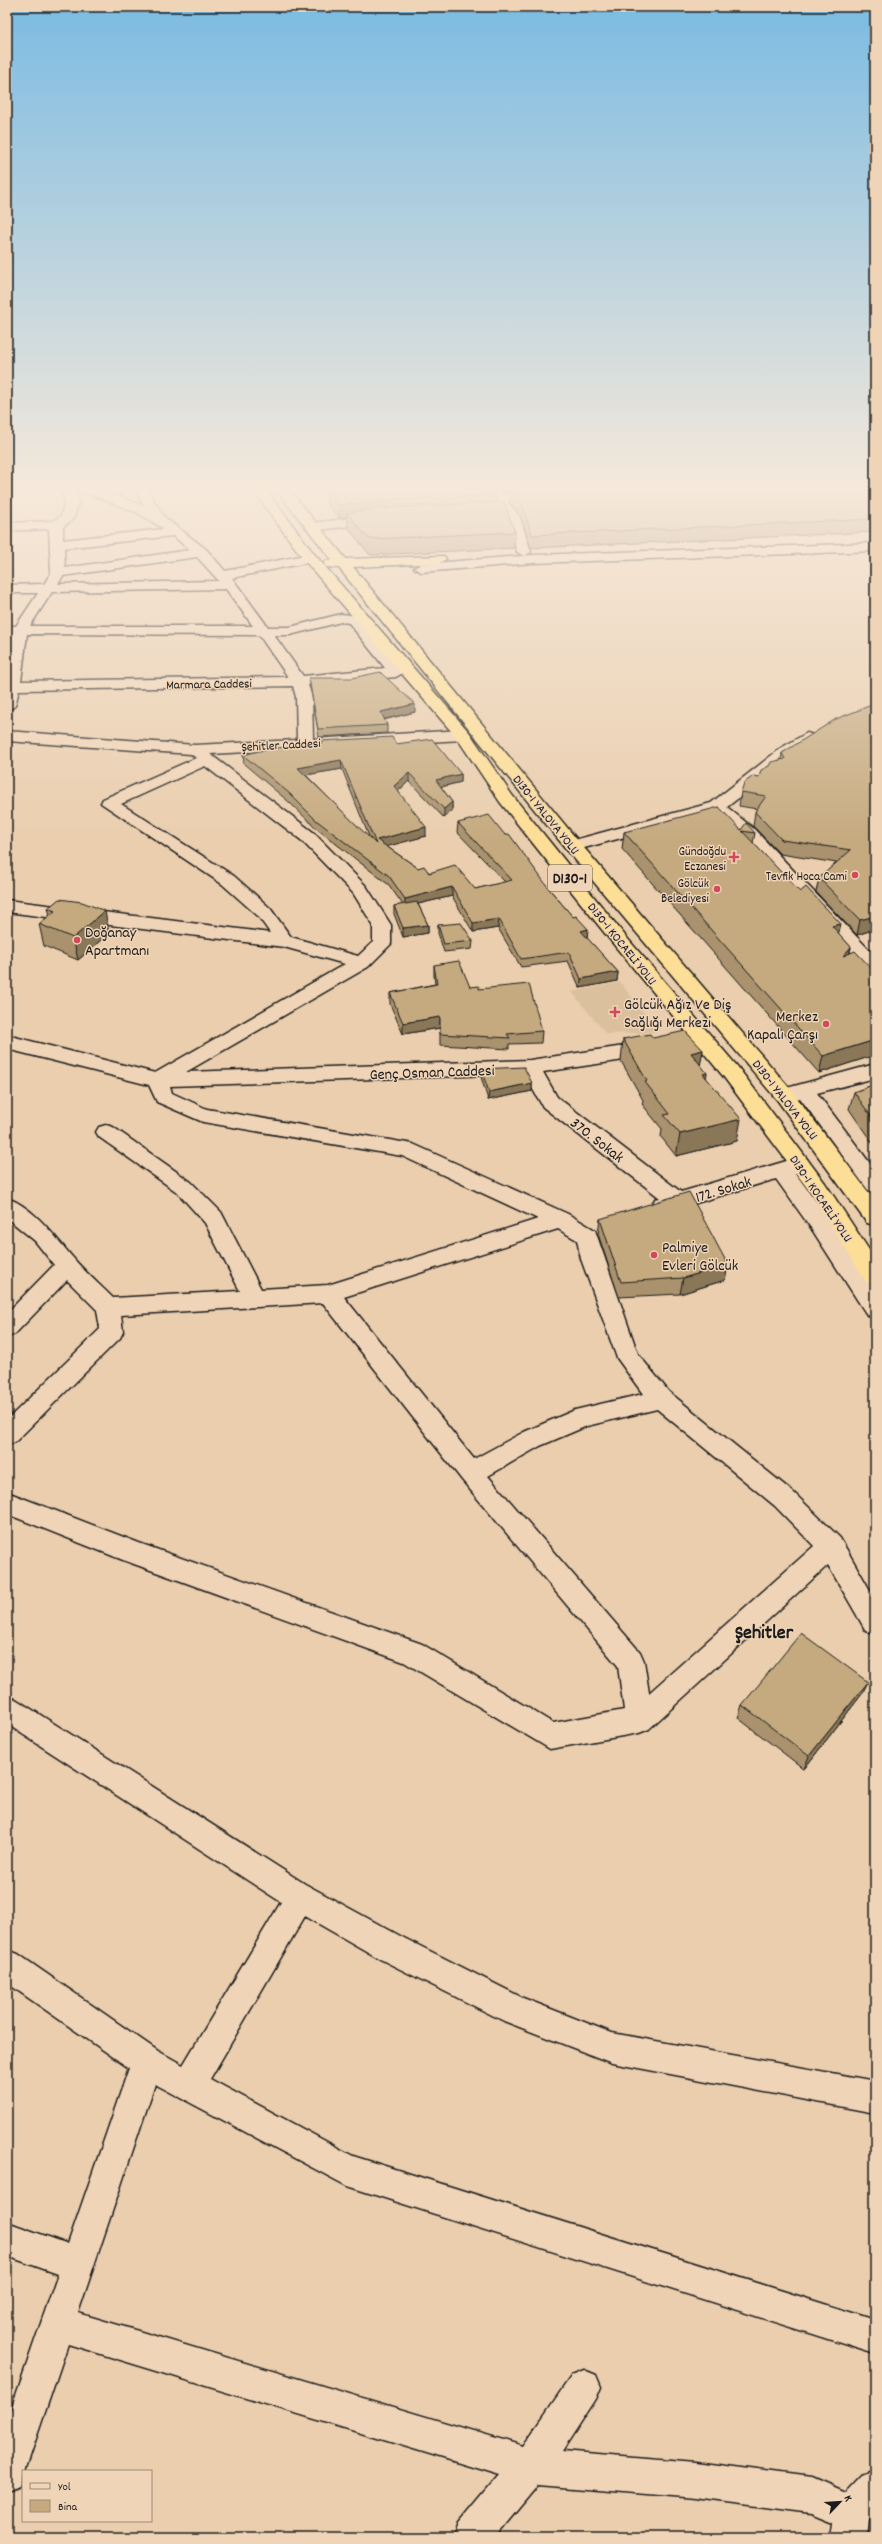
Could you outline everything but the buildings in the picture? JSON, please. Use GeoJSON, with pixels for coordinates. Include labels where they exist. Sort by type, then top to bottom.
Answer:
{"type":"FeatureCollection","features":[{"type":"Feature","properties":{"kind":"highway","name":"D130-1 KOCAELİ YOLU"},"geometry":{"type":"LineString","coordinates":[[347,605],[401,672],[463,735],[506,798],[621,942],[704,1039],[790,1167],[875,1277]]}},
{"type":"Feature","properties":{"kind":"highway","name":"D130-1 YALOVA YOLU"},"geometry":{"type":"LineString","coordinates":[[375,605],[492,744],[572,846],[794,1093],[875,1217]]}},
{"type":"Feature","properties":{"kind":"street"},"geometry":{"type":"LineString","coordinates":[[7,706],[10,686],[13,630],[35,605]]}},
{"type":"Feature","properties":{"kind":"street"},"geometry":{"type":"LineString","coordinates":[[244,605],[299,681],[304,697],[305,743]]}},
{"type":"Feature","properties":{"kind":"street"},"geometry":{"type":"LineString","coordinates":[[13,630],[290,631],[341,618],[353,619],[401,672]]}},
{"type":"Feature","properties":{"kind":"street","name":"Marmara Caddesi"},"geometry":{"type":"LineString","coordinates":[[10,686],[299,681],[401,672]]}},
{"type":"Feature","properties":{"kind":"street"},"geometry":{"type":"LineString","coordinates":[[572,846],[717,807],[787,751],[822,730]]}},
{"type":"Feature","properties":{"kind":"street","name":"Şehitler Caddesi"},"geometry":{"type":"LineString","coordinates":[[201,754],[305,743],[463,735]]}},
{"type":"Feature","properties":{"kind":"street"},"geometry":{"type":"LineString","coordinates":[[7,736],[201,754],[307,836],[360,890],[382,925],[382,944],[362,962],[157,1080],[164,1097],[203,1115],[406,1149],[569,1226],[587,1236],[592,1259],[628,1358],[661,1399],[784,1499],[831,1546],[875,1623]]}},
{"type":"Feature","properties":{"kind":"street"},"geometry":{"type":"LineString","coordinates":[[201,754],[109,803],[228,880],[264,912],[285,941]]}},
{"type":"Feature","properties":{"kind":"street"},"geometry":{"type":"LineString","coordinates":[[717,807],[748,833],[871,958]]}},
{"type":"Feature","properties":{"kind":"street"},"geometry":{"type":"LineString","coordinates":[[7,906],[285,941],[362,962]]}},
{"type":"Feature","properties":{"kind":"street","name":"Genç Osman Caddesi"},"geometry":{"type":"LineString","coordinates":[[7,1042],[157,1080],[530,1067],[676,1045],[704,1039]]}},
{"type":"Feature","properties":{"kind":"street","name":"370. Sokak"},"geometry":{"type":"LineString","coordinates":[[530,1067],[550,1102],[678,1201]]}},
{"type":"Feature","properties":{"kind":"street"},"geometry":{"type":"LineString","coordinates":[[875,1071],[794,1093],[875,1185]]}},
{"type":"Feature","properties":{"kind":"street"},"geometry":{"type":"LineString","coordinates":[[106,1132],[184,1187],[213,1218],[255,1299]]}},
{"type":"Feature","properties":{"kind":"street"},"geometry":{"type":"LineString","coordinates":[[790,1167],[819,1222],[875,1309]]}},
{"type":"Feature","properties":{"kind":"street","name":"172. Sokak"},"geometry":{"type":"LineString","coordinates":[[642,1212],[790,1167]]}},
{"type":"Feature","properties":{"kind":"street"},"geometry":{"type":"LineString","coordinates":[[7,1206],[42,1235],[67,1266],[108,1307],[112,1332],[7,1435]]}},
{"type":"Feature","properties":{"kind":"street"},"geometry":{"type":"LineString","coordinates":[[108,1307],[328,1294],[569,1226],[599,1224]]}},
{"type":"Feature","properties":{"kind":"street"},"geometry":{"type":"LineString","coordinates":[[7,1328],[67,1266]]}},
{"type":"Feature","properties":{"kind":"street"},"geometry":{"type":"LineString","coordinates":[[328,1294],[350,1319],[401,1387],[471,1473],[631,1661],[639,1720]]}},
{"type":"Feature","properties":{"kind":"street"},"geometry":{"type":"LineString","coordinates":[[471,1473],[532,1439],[583,1417],[661,1399]]}},
{"type":"Feature","properties":{"kind":"street"},"geometry":{"type":"LineString","coordinates":[[7,1503],[132,1552],[413,1653],[550,1736],[639,1720],[831,1546]]}},
{"type":"Feature","properties":{"kind":"street"},"geometry":{"type":"LineString","coordinates":[[7,1709],[300,1897],[391,1948],[515,2010],[612,2048],[875,2097]]}},
{"type":"Feature","properties":{"kind":"street"},"geometry":{"type":"LineString","coordinates":[[189,2085],[300,1897]]}},
{"type":"Feature","properties":{"kind":"street"},"geometry":{"type":"LineString","coordinates":[[7,1964],[147,2062],[347,2170],[875,2337]]}},
{"type":"Feature","properties":{"kind":"street"},"geometry":{"type":"LineString","coordinates":[[7,2473],[147,2062]]}},
{"type":"Feature","properties":{"kind":"street"},"geometry":{"type":"LineString","coordinates":[[7,2239],[78,2264]]}},
{"type":"Feature","properties":{"kind":"street"},"geometry":{"type":"LineString","coordinates":[[58,2324],[530,2466],[696,2480],[812,2495],[859,2512]]}},
{"type":"Feature","properties":{"kind":"street"},"geometry":{"type":"LineString","coordinates":[[471,2537],[530,2466],[584,2387]]}},
{"type":"Feature","properties":{"kind":"shaded area","name":"Gölcük Ağız Ve Diş Sağlığı Merkezi"},"geometry":{"type":"Polygon","coordinates":[[[620,982],[659,1032],[606,1034],[572,992],[620,982]]]}},
{"type":"Feature","properties":{"kind":"place","name":"Gündoğdu Eczanesi"},"geometry":{"type":"Point","coordinates":[734,857]}},
{"type":"Feature","properties":{"kind":"place","name":"Tevfik Hoca Cami"},"geometry":{"type":"Point","coordinates":[855,875]}},
{"type":"Feature","properties":{"kind":"place","name":"Gölcük Belediyesi"},"geometry":{"type":"Point","coordinates":[717,889]}},
{"type":"Feature","properties":{"kind":"place","name":"Doğanay Apartmanı"},"geometry":{"type":"Point","coordinates":[77,940]}},
{"type":"Feature","properties":{"kind":"place","name":"Gölcük Ağız Ve Diş Sağlığı Merkezi"},"geometry":{"type":"Point","coordinates":[615,1012]}},
{"type":"Feature","properties":{"kind":"place","name":"Merkez Kapalı Çarşı"},"geometry":{"type":"Point","coordinates":[826,1024]}},
{"type":"Feature","properties":{"kind":"place","name":"Palmiye Evleri Gölcük"},"geometry":{"type":"Point","coordinates":[654,1255]}},
{"type":"Feature","properties":{"kind":"district","name":"Şehitler"},"geometry":{"type":"Point","coordinates":[764,1631]}}]}
